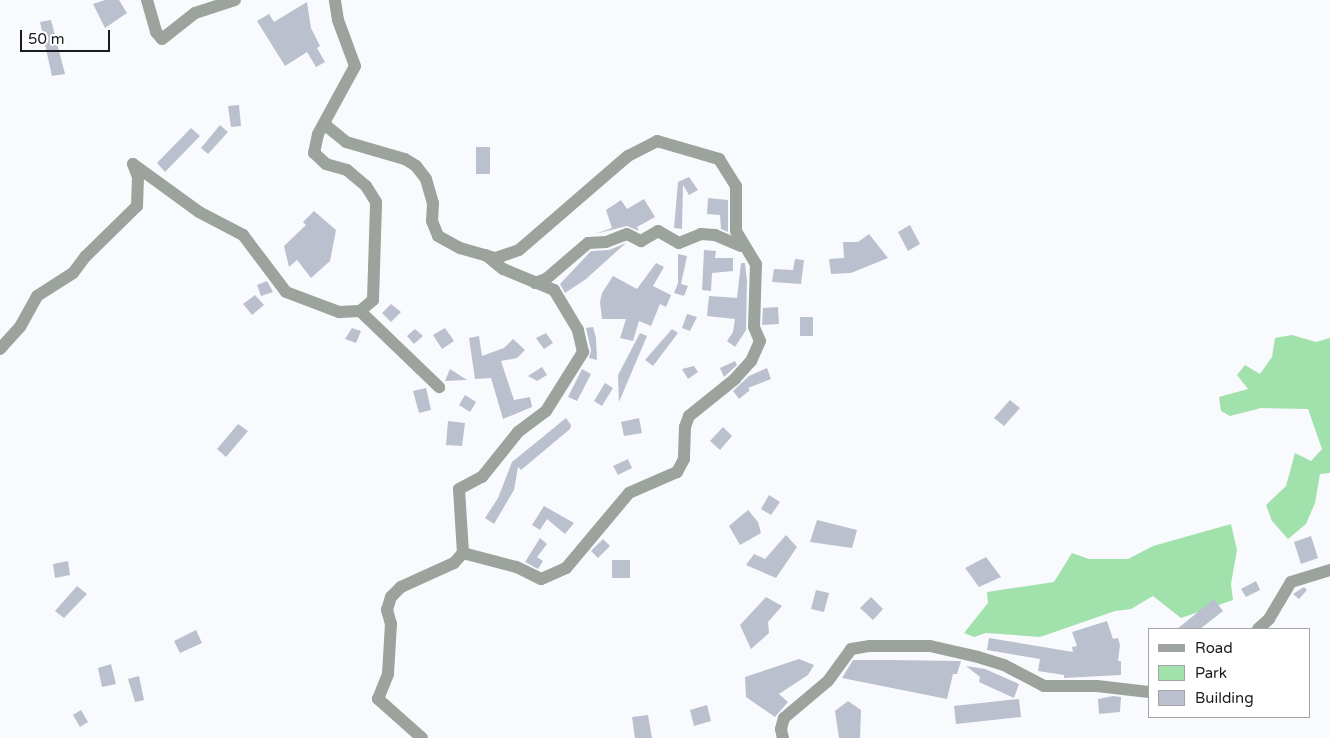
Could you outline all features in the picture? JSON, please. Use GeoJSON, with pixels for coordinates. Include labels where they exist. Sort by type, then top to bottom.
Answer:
{"type":"FeatureCollection","features":[{"type":"Feature","properties":{"kind":"street"},"geometry":{"type":"LineString","coordinates":[[147,0],[156,32],[162,39],[195,13],[235,0]]}},
{"type":"Feature","properties":{"kind":"street"},"geometry":{"type":"LineString","coordinates":[[0,349],[20,327],[37,296],[73,273],[86,256],[137,206],[138,177],[132,164],[199,212],[243,235],[286,292],[340,312],[360,311],[374,300],[376,202],[366,186],[347,170],[326,164],[314,153],[318,134],[355,66],[338,20],[335,0]]}},
{"type":"Feature","properties":{"kind":"street"},"geometry":{"type":"LineString","coordinates":[[324,124],[346,142],[405,159],[416,166],[426,179],[432,203],[432,221],[438,236],[460,248],[496,258],[519,250],[628,156],[657,140],[719,159],[736,186],[736,232],[756,264],[754,327],[760,341],[751,361],[735,380],[689,416],[684,427],[684,459],[677,472],[629,494],[616,512],[566,568],[541,579],[516,567],[463,553]]}},
{"type":"Feature","properties":{"kind":"street"},"geometry":{"type":"LineString","coordinates":[[535,283],[546,279],[588,243],[606,242],[627,234],[641,240],[658,231],[679,243],[701,234],[715,235],[741,246]]}},
{"type":"Feature","properties":{"kind":"street"},"geometry":{"type":"LineString","coordinates":[[422,738],[378,699],[388,674],[391,624],[387,610],[391,597],[401,587],[454,564],[463,553],[459,489],[482,477],[518,432],[546,411],[583,352],[578,330],[554,290],[503,269],[486,255]]}},
{"type":"Feature","properties":{"kind":"street"},"geometry":{"type":"LineString","coordinates":[[360,311],[439,387]]}},
{"type":"Feature","properties":{"kind":"street"},"geometry":{"type":"LineString","coordinates":[[1259,628],[1270,619],[1291,582],[1330,570]]}},
{"type":"Feature","properties":{"kind":"street"},"geometry":{"type":"LineString","coordinates":[[783,738],[781,730],[784,718],[828,680],[850,649],[868,646],[930,646],[1004,665],[1044,686],[1097,686],[1148,692]]}},
{"type":"Feature","properties":{"kind":"green space"},"geometry":{"type":"Polygon","coordinates":[[[1292,335],[1316,342],[1330,338],[1330,473],[1320,474],[1315,503],[1306,524],[1288,539],[1272,521],[1266,505],[1286,486],[1295,453],[1311,461],[1322,449],[1308,409],[1261,408],[1230,416],[1221,411],[1219,397],[1248,389],[1237,375],[1245,365],[1260,374],[1272,357],[1275,338],[1292,335]]]}},
{"type":"Feature","properties":{"kind":"green space"},"geometry":{"type":"Polygon","coordinates":[[[1231,524],[1237,550],[1231,584],[1233,600],[1181,618],[1153,596],[1131,609],[1115,611],[1040,637],[986,633],[974,637],[964,633],[988,603],[987,592],[1054,582],[1072,553],[1089,559],[1128,559],[1153,546],[1231,524]]]}},
{"type":"Feature","properties":{"kind":"building"},"geometry":{"type":"Polygon","coordinates":[[[105,0],[119,0],[127,13],[105,28],[93,4],[105,0]]]}},
{"type":"Feature","properties":{"kind":"building"},"geometry":{"type":"Polygon","coordinates":[[[307,2],[311,28],[320,46],[317,48],[325,62],[316,67],[307,52],[285,66],[257,21],[269,14],[274,22],[307,2]]]}},
{"type":"Feature","properties":{"kind":"building"},"geometry":{"type":"Polygon","coordinates":[[[51,20],[65,74],[52,76],[40,22],[51,20]]]}},
{"type":"Feature","properties":{"kind":"building"},"geometry":{"type":"Polygon","coordinates":[[[239,105],[241,126],[231,127],[228,106],[239,105]]]}},
{"type":"Feature","properties":{"kind":"building"},"geometry":{"type":"Polygon","coordinates":[[[220,125],[228,132],[208,154],[201,148],[220,125]]]}},
{"type":"Feature","properties":{"kind":"building"},"geometry":{"type":"Polygon","coordinates":[[[191,128],[200,136],[165,172],[157,163],[191,128]]]}},
{"type":"Feature","properties":{"kind":"building"},"geometry":{"type":"Polygon","coordinates":[[[476,147],[490,147],[490,174],[476,174],[476,147]]]}},
{"type":"Feature","properties":{"kind":"building"},"geometry":{"type":"Polygon","coordinates":[[[689,177],[698,190],[689,195],[683,185],[682,229],[674,228],[678,182],[689,177]]]}},
{"type":"Feature","properties":{"kind":"building"},"geometry":{"type":"Polygon","coordinates":[[[708,198],[728,200],[728,232],[721,229],[720,215],[707,214],[708,198]]]}},
{"type":"Feature","properties":{"kind":"building"},"geometry":{"type":"Polygon","coordinates":[[[644,199],[655,217],[637,227],[639,231],[627,226],[595,234],[612,228],[606,210],[621,200],[627,209],[644,199]]]}},
{"type":"Feature","properties":{"kind":"building"},"geometry":{"type":"Polygon","coordinates":[[[314,211],[336,230],[330,261],[311,278],[297,260],[289,267],[284,246],[306,225],[303,222],[314,211]]]}},
{"type":"Feature","properties":{"kind":"building"},"geometry":{"type":"Polygon","coordinates":[[[910,225],[920,244],[908,251],[898,232],[910,225]]]}},
{"type":"Feature","properties":{"kind":"building"},"geometry":{"type":"Polygon","coordinates":[[[869,234],[888,258],[851,273],[831,274],[829,259],[844,258],[843,242],[858,242],[869,234]]]}},
{"type":"Feature","properties":{"kind":"building"},"geometry":{"type":"Polygon","coordinates":[[[626,243],[586,279],[565,293],[560,284],[591,251],[609,250],[626,243]]]}},
{"type":"Feature","properties":{"kind":"building"},"geometry":{"type":"Polygon","coordinates":[[[704,250],[716,251],[715,258],[733,258],[733,271],[712,273],[711,291],[702,290],[704,250]]]}},
{"type":"Feature","properties":{"kind":"building"},"geometry":{"type":"Polygon","coordinates":[[[678,254],[687,256],[681,284],[688,286],[684,296],[674,293],[678,283],[678,254]]]}},
{"type":"Feature","properties":{"kind":"building"},"geometry":{"type":"Polygon","coordinates":[[[795,259],[804,260],[801,284],[772,282],[774,269],[793,270],[795,259]]]}},
{"type":"Feature","properties":{"kind":"building"},"geometry":{"type":"Polygon","coordinates":[[[656,263],[664,267],[653,286],[671,295],[666,307],[660,304],[651,326],[639,321],[633,341],[620,338],[626,319],[602,319],[600,302],[602,293],[613,276],[637,289],[656,263]]]}},
{"type":"Feature","properties":{"kind":"building"},"geometry":{"type":"Polygon","coordinates":[[[741,263],[745,263],[747,281],[746,330],[735,347],[727,341],[733,332],[735,319],[707,316],[709,296],[737,298],[741,263]]]}},
{"type":"Feature","properties":{"kind":"building"},"geometry":{"type":"Polygon","coordinates":[[[267,281],[273,292],[261,296],[257,285],[267,281]]]}},
{"type":"Feature","properties":{"kind":"building"},"geometry":{"type":"Polygon","coordinates":[[[255,295],[264,305],[252,315],[243,304],[255,295]]]}},
{"type":"Feature","properties":{"kind":"building"},"geometry":{"type":"Polygon","coordinates":[[[391,304],[401,312],[391,322],[382,313],[391,304]]]}},
{"type":"Feature","properties":{"kind":"building"},"geometry":{"type":"Polygon","coordinates":[[[778,307],[779,324],[762,325],[763,308],[778,307]]]}},
{"type":"Feature","properties":{"kind":"building"},"geometry":{"type":"Polygon","coordinates":[[[687,314],[697,317],[690,331],[682,328],[687,314]]]}},
{"type":"Feature","properties":{"kind":"building"},"geometry":{"type":"Polygon","coordinates":[[[800,317],[813,317],[813,336],[800,336],[800,317]]]}},
{"type":"Feature","properties":{"kind":"building"},"geometry":{"type":"Polygon","coordinates":[[[593,327],[596,338],[597,360],[589,358],[591,350],[586,328],[593,327]]]}},
{"type":"Feature","properties":{"kind":"building"},"geometry":{"type":"Polygon","coordinates":[[[352,328],[361,331],[356,343],[345,339],[352,328]]]}},
{"type":"Feature","properties":{"kind":"building"},"geometry":{"type":"Polygon","coordinates":[[[445,328],[454,341],[442,349],[433,335],[445,328]]]}},
{"type":"Feature","properties":{"kind":"building"},"geometry":{"type":"Polygon","coordinates":[[[415,329],[423,336],[414,344],[407,336],[415,329]]]}},
{"type":"Feature","properties":{"kind":"building"},"geometry":{"type":"Polygon","coordinates":[[[672,329],[678,333],[653,366],[645,360],[672,329]]]}},
{"type":"Feature","properties":{"kind":"building"},"geometry":{"type":"Polygon","coordinates":[[[546,333],[553,343],[544,349],[536,338],[546,333]]]}},
{"type":"Feature","properties":{"kind":"building"},"geometry":{"type":"Polygon","coordinates":[[[640,333],[647,336],[619,402],[618,375],[640,333]]]}},
{"type":"Feature","properties":{"kind":"building"},"geometry":{"type":"Polygon","coordinates":[[[479,336],[482,356],[504,348],[513,339],[525,350],[517,358],[501,361],[514,400],[530,397],[532,407],[503,419],[491,378],[475,379],[469,338],[479,336]]]}},
{"type":"Feature","properties":{"kind":"building"},"geometry":{"type":"Polygon","coordinates":[[[735,361],[737,365],[724,377],[720,368],[735,361]]]}},
{"type":"Feature","properties":{"kind":"building"},"geometry":{"type":"Polygon","coordinates":[[[694,366],[698,372],[688,379],[682,369],[694,366]]]}},
{"type":"Feature","properties":{"kind":"building"},"geometry":{"type":"Polygon","coordinates":[[[542,367],[547,375],[537,381],[528,376],[542,367]]]}},
{"type":"Feature","properties":{"kind":"building"},"geometry":{"type":"Polygon","coordinates":[[[767,368],[771,379],[748,388],[750,390],[739,399],[733,391],[749,376],[767,368]]]}},
{"type":"Feature","properties":{"kind":"building"},"geometry":{"type":"Polygon","coordinates":[[[450,369],[467,380],[445,381],[450,369]]]}},
{"type":"Feature","properties":{"kind":"building"},"geometry":{"type":"Polygon","coordinates":[[[582,369],[591,374],[577,401],[568,397],[582,369]]]}},
{"type":"Feature","properties":{"kind":"building"},"geometry":{"type":"Polygon","coordinates":[[[605,383],[613,388],[602,406],[594,401],[605,383]]]}},
{"type":"Feature","properties":{"kind":"building"},"geometry":{"type":"Polygon","coordinates":[[[426,388],[431,410],[419,413],[413,391],[426,388]]]}},
{"type":"Feature","properties":{"kind":"building"},"geometry":{"type":"Polygon","coordinates":[[[465,395],[476,402],[470,412],[459,405],[465,395]]]}},
{"type":"Feature","properties":{"kind":"building"},"geometry":{"type":"Polygon","coordinates":[[[1010,400],[1020,408],[1004,426],[994,418],[1010,400]]]}},
{"type":"Feature","properties":{"kind":"building"},"geometry":{"type":"Polygon","coordinates":[[[566,418],[571,425],[570,429],[521,470],[518,467],[514,490],[494,524],[485,518],[498,498],[512,462],[566,418]]]}},
{"type":"Feature","properties":{"kind":"building"},"geometry":{"type":"Polygon","coordinates":[[[639,418],[642,433],[624,436],[621,422],[639,418]]]}},
{"type":"Feature","properties":{"kind":"building"},"geometry":{"type":"Polygon","coordinates":[[[448,421],[465,423],[462,446],[446,445],[448,421]]]}},
{"type":"Feature","properties":{"kind":"building"},"geometry":{"type":"Polygon","coordinates":[[[238,424],[248,431],[226,457],[217,449],[238,424]]]}},
{"type":"Feature","properties":{"kind":"building"},"geometry":{"type":"Polygon","coordinates":[[[723,427],[732,436],[720,450],[710,441],[723,427]]]}},
{"type":"Feature","properties":{"kind":"building"},"geometry":{"type":"Polygon","coordinates":[[[628,459],[632,468],[618,475],[613,466],[628,459]]]}},
{"type":"Feature","properties":{"kind":"building"},"geometry":{"type":"Polygon","coordinates":[[[769,495],[780,502],[771,515],[761,509],[769,495]]]}},
{"type":"Feature","properties":{"kind":"building"},"geometry":{"type":"Polygon","coordinates":[[[544,506],[574,523],[565,534],[547,519],[540,530],[532,525],[544,506]]]}},
{"type":"Feature","properties":{"kind":"building"},"geometry":{"type":"Polygon","coordinates":[[[748,510],[758,522],[761,533],[740,545],[729,526],[748,510]]]}},
{"type":"Feature","properties":{"kind":"building"},"geometry":{"type":"Polygon","coordinates":[[[817,520],[857,530],[852,548],[810,542],[817,520]]]}},
{"type":"Feature","properties":{"kind":"building"},"geometry":{"type":"Polygon","coordinates":[[[786,535],[797,547],[776,578],[746,565],[754,554],[765,559],[786,535]]]}},
{"type":"Feature","properties":{"kind":"building"},"geometry":{"type":"Polygon","coordinates":[[[1311,536],[1318,558],[1301,564],[1294,542],[1311,536]]]}},
{"type":"Feature","properties":{"kind":"building"},"geometry":{"type":"Polygon","coordinates":[[[540,538],[547,544],[537,557],[543,561],[538,569],[525,562],[540,538]]]}},
{"type":"Feature","properties":{"kind":"building"},"geometry":{"type":"Polygon","coordinates":[[[603,539],[610,546],[598,558],[591,551],[603,539]]]}},
{"type":"Feature","properties":{"kind":"building"},"geometry":{"type":"Polygon","coordinates":[[[986,557],[1001,577],[979,587],[965,568],[986,557]]]}},
{"type":"Feature","properties":{"kind":"building"},"geometry":{"type":"Polygon","coordinates":[[[612,560],[630,560],[630,578],[612,578],[612,560]]]}},
{"type":"Feature","properties":{"kind":"building"},"geometry":{"type":"Polygon","coordinates":[[[68,561],[70,575],[55,578],[53,564],[68,561]]]}},
{"type":"Feature","properties":{"kind":"building"},"geometry":{"type":"Polygon","coordinates":[[[1256,581],[1260,590],[1246,597],[1241,589],[1256,581]]]}},
{"type":"Feature","properties":{"kind":"building"},"geometry":{"type":"Polygon","coordinates":[[[77,586],[87,594],[64,618],[55,611],[77,586]]]}},
{"type":"Feature","properties":{"kind":"building"},"geometry":{"type":"Polygon","coordinates":[[[1304,587],[1307,590],[1299,599],[1293,594],[1304,587]]]}},
{"type":"Feature","properties":{"kind":"building"},"geometry":{"type":"Polygon","coordinates":[[[816,590],[829,593],[824,612],[811,609],[816,590]]]}},
{"type":"Feature","properties":{"kind":"building"},"geometry":{"type":"Polygon","coordinates":[[[766,597],[782,606],[768,622],[769,633],[751,649],[740,625],[766,597]]]}},
{"type":"Feature","properties":{"kind":"building"},"geometry":{"type":"Polygon","coordinates":[[[871,597],[883,609],[873,620],[860,608],[871,597]]]}},
{"type":"Feature","properties":{"kind":"building"},"geometry":{"type":"Polygon","coordinates":[[[1214,599],[1223,611],[1201,628],[1178,628],[1214,599]]]}},
{"type":"Feature","properties":{"kind":"building"},"geometry":{"type":"Polygon","coordinates":[[[1107,621],[1113,639],[1118,638],[1120,645],[1118,661],[1121,661],[1121,675],[1064,678],[1064,675],[1038,671],[1040,659],[987,650],[989,638],[1073,652],[1072,647],[1077,646],[1072,632],[1107,621]]]}},
{"type":"Feature","properties":{"kind":"building"},"geometry":{"type":"Polygon","coordinates":[[[196,630],[202,643],[180,653],[174,641],[196,630]]]}},
{"type":"Feature","properties":{"kind":"building"},"geometry":{"type":"Polygon","coordinates":[[[799,659],[814,665],[808,675],[779,694],[788,702],[775,717],[746,697],[745,677],[799,659]]]}},
{"type":"Feature","properties":{"kind":"building"},"geometry":{"type":"Polygon","coordinates":[[[853,660],[961,661],[957,674],[953,674],[947,699],[842,678],[853,660]]]}},
{"type":"Feature","properties":{"kind":"building"},"geometry":{"type":"Polygon","coordinates":[[[111,664],[116,684],[102,687],[98,668],[111,664]]]}},
{"type":"Feature","properties":{"kind":"building"},"geometry":{"type":"Polygon","coordinates":[[[966,666],[985,669],[1019,684],[1014,698],[979,682],[980,677],[966,666]]]}},
{"type":"Feature","properties":{"kind":"building"},"geometry":{"type":"Polygon","coordinates":[[[139,676],[144,700],[135,702],[128,679],[139,676]]]}},
{"type":"Feature","properties":{"kind":"building"},"geometry":{"type":"Polygon","coordinates":[[[1113,696],[1121,697],[1120,712],[1099,714],[1098,699],[1113,696]]]}},
{"type":"Feature","properties":{"kind":"building"},"geometry":{"type":"Polygon","coordinates":[[[1019,699],[1021,717],[956,724],[954,706],[1019,699]]]}},
{"type":"Feature","properties":{"kind":"building"},"geometry":{"type":"Polygon","coordinates":[[[848,701],[861,710],[860,738],[839,738],[835,711],[848,701]]]}},
{"type":"Feature","properties":{"kind":"building"},"geometry":{"type":"Polygon","coordinates":[[[707,705],[711,721],[694,726],[690,710],[707,705]]]}},
{"type":"Feature","properties":{"kind":"building"},"geometry":{"type":"Polygon","coordinates":[[[81,710],[88,722],[80,727],[73,715],[81,710]]]}},
{"type":"Feature","properties":{"kind":"building"},"geometry":{"type":"Polygon","coordinates":[[[648,715],[652,738],[635,738],[632,717],[648,715]]]}}]}
